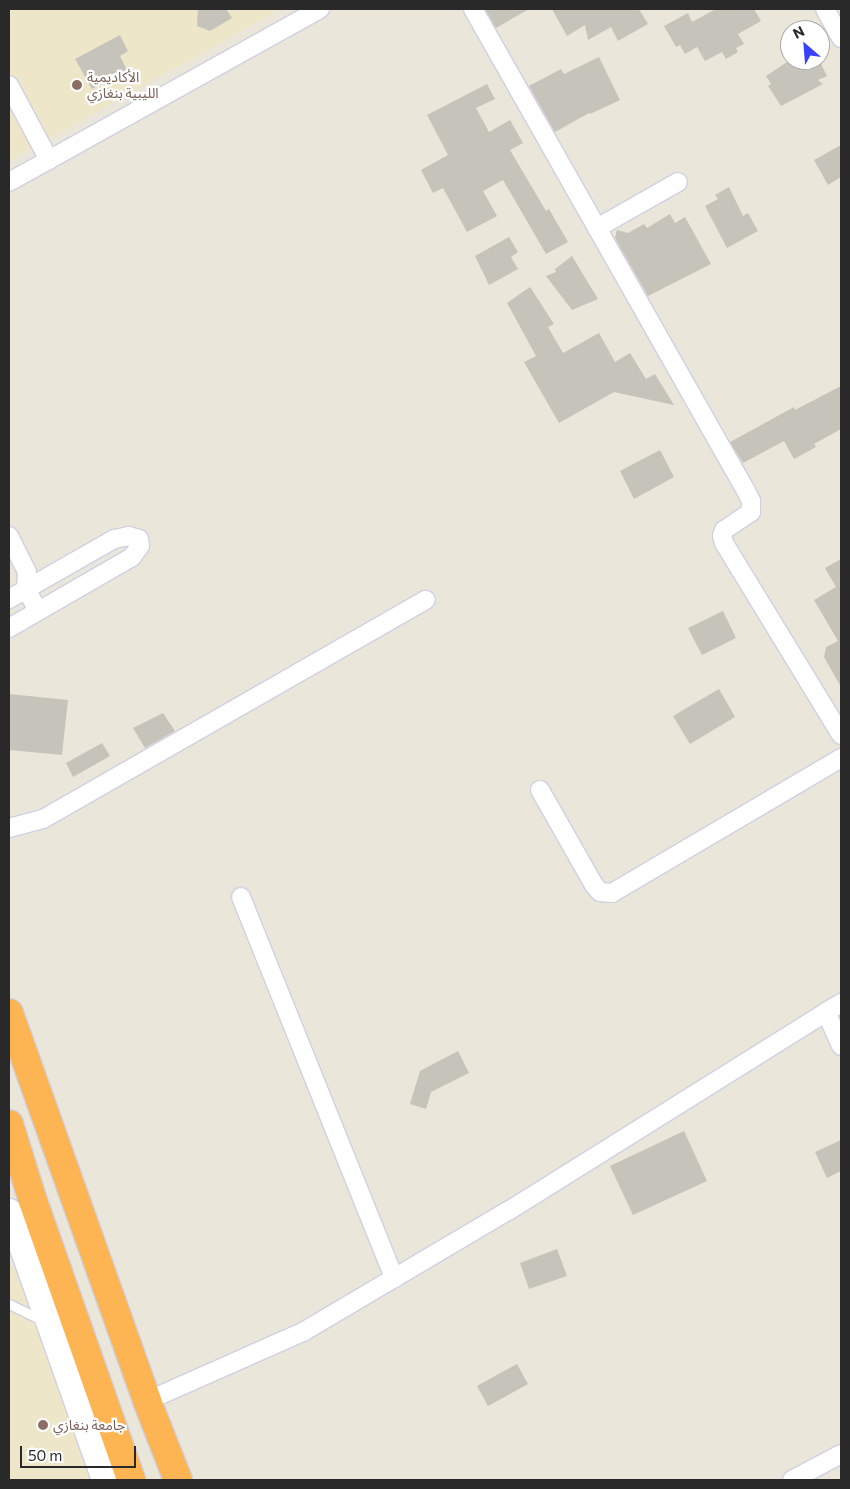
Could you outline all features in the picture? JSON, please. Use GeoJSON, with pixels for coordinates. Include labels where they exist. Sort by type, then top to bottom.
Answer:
{"type":"FeatureCollection","features":[{"type":"Feature","properties":{"kind":"highway"},"geometry":{"type":"LineString","coordinates":[[9,1013],[147,1400],[178,1480]]}},
{"type":"Feature","properties":{"kind":"highway"},"geometry":{"type":"LineString","coordinates":[[9,1124],[33,1201],[131,1480]]}},
{"type":"Feature","properties":{"kind":"street"},"geometry":{"type":"LineString","coordinates":[[9,182],[320,9]]}},
{"type":"Feature","properties":{"kind":"street"},"geometry":{"type":"LineString","coordinates":[[473,9],[751,501],[751,512],[723,532],[724,543],[841,735]]}},
{"type":"Feature","properties":{"kind":"street"},"geometry":{"type":"LineString","coordinates":[[826,9],[841,38]]}},
{"type":"Feature","properties":{"kind":"street"},"geometry":{"type":"LineString","coordinates":[[9,85],[49,160]]}},
{"type":"Feature","properties":{"kind":"street"},"geometry":{"type":"LineString","coordinates":[[597,228],[678,182]]}},
{"type":"Feature","properties":{"kind":"street"},"geometry":{"type":"LineString","coordinates":[[9,536],[38,611]]}},
{"type":"Feature","properties":{"kind":"street"},"geometry":{"type":"LineString","coordinates":[[9,599],[27,580],[46,578],[114,539],[129,536],[139,539],[140,546],[132,557],[9,628]]}},
{"type":"Feature","properties":{"kind":"street"},"geometry":{"type":"LineString","coordinates":[[46,578],[58,600]]}},
{"type":"Feature","properties":{"kind":"street"},"geometry":{"type":"LineString","coordinates":[[9,828],[43,819],[426,600]]}},
{"type":"Feature","properties":{"kind":"street"},"geometry":{"type":"LineString","coordinates":[[540,790],[594,885],[600,892],[612,894],[841,758]]}},
{"type":"Feature","properties":{"kind":"street"},"geometry":{"type":"LineString","coordinates":[[241,897],[394,1278]]}},
{"type":"Feature","properties":{"kind":"street"},"geometry":{"type":"LineString","coordinates":[[147,1400],[303,1332],[508,1211],[841,1003]]}},
{"type":"Feature","properties":{"kind":"street"},"geometry":{"type":"LineString","coordinates":[[826,1012],[841,1046]]}},
{"type":"Feature","properties":{"kind":"street"},"geometry":{"type":"LineString","coordinates":[[10,1220],[104,1480]]}},
{"type":"Feature","properties":{"kind":"street"},"geometry":{"type":"LineString","coordinates":[[792,1480],[841,1454]]}},
{"type":"Feature","properties":{"kind":"lane"},"geometry":{"type":"LineString","coordinates":[[9,1304],[49,1324]]}},
{"type":"Feature","properties":{"kind":"shaded area","name":"الأكاديمية الليبية بنغازي"},"geometry":{"type":"Polygon","coordinates":[[[9,9],[281,9],[9,161],[9,9]]]}},
{"type":"Feature","properties":{"kind":"shaded area","name":"جامعة بنغازي"},"geometry":{"type":"Polygon","coordinates":[[[9,1259],[35,1317],[97,1480],[9,1480],[9,1259]]]}},
{"type":"Feature","properties":{"kind":"building"},"geometry":{"type":"Polygon","coordinates":[[[198,9],[226,9],[232,18],[210,31],[197,26],[198,9]]]}},
{"type":"Feature","properties":{"kind":"building"},"geometry":{"type":"Polygon","coordinates":[[[485,9],[529,9],[496,28],[485,9]]]}},
{"type":"Feature","properties":{"kind":"building"},"geometry":{"type":"Polygon","coordinates":[[[552,9],[639,9],[648,24],[618,41],[611,27],[588,40],[585,25],[567,36],[552,9]]]}},
{"type":"Feature","properties":{"kind":"building"},"geometry":{"type":"Polygon","coordinates":[[[716,9],[754,9],[761,21],[738,34],[744,44],[736,48],[738,52],[726,59],[722,52],[705,61],[697,47],[685,54],[680,45],[676,47],[664,26],[688,13],[692,22],[716,9]]]}},
{"type":"Feature","properties":{"kind":"building"},"geometry":{"type":"Polygon","coordinates":[[[120,35],[128,51],[120,56],[127,70],[92,89],[75,59],[120,35]]]}},
{"type":"Feature","properties":{"kind":"building"},"geometry":{"type":"Polygon","coordinates":[[[599,57],[620,100],[589,113],[555,132],[529,86],[561,69],[564,74],[599,57]]]}},
{"type":"Feature","properties":{"kind":"building"},"geometry":{"type":"Polygon","coordinates":[[[780,67],[780,70],[824,70],[827,76],[818,80],[823,84],[781,106],[768,86],[771,84],[766,76],[780,67]]]}},
{"type":"Feature","properties":{"kind":"building"},"geometry":{"type":"Polygon","coordinates":[[[487,84],[495,99],[476,108],[489,132],[510,120],[523,143],[510,150],[546,211],[549,209],[568,242],[546,254],[503,180],[483,191],[497,216],[467,232],[443,188],[433,193],[421,170],[448,155],[427,115],[487,84]]]}},
{"type":"Feature","properties":{"kind":"building"},"geometry":{"type":"Polygon","coordinates":[[[841,145],[841,177],[828,185],[814,160],[841,145]]]}},
{"type":"Feature","properties":{"kind":"building"},"geometry":{"type":"Polygon","coordinates":[[[729,187],[743,216],[748,213],[758,231],[727,248],[705,206],[718,199],[715,195],[729,187]]]}},
{"type":"Feature","properties":{"kind":"building"},"geometry":{"type":"Polygon","coordinates":[[[670,214],[675,223],[685,217],[711,264],[648,296],[615,238],[617,230],[628,233],[644,224],[647,228],[670,214]]]}},
{"type":"Feature","properties":{"kind":"building"},"geometry":{"type":"Polygon","coordinates":[[[509,237],[518,252],[511,257],[518,269],[489,285],[475,256],[509,237]]]}},
{"type":"Feature","properties":{"kind":"building"},"geometry":{"type":"Polygon","coordinates":[[[572,256],[598,299],[572,310],[546,276],[556,272],[555,269],[572,256]]]}},
{"type":"Feature","properties":{"kind":"building"},"geometry":{"type":"Polygon","coordinates":[[[530,287],[554,324],[548,327],[563,353],[599,333],[615,362],[630,353],[646,379],[655,374],[674,405],[614,392],[559,423],[524,362],[536,356],[507,303],[530,287]]]}},
{"type":"Feature","properties":{"kind":"building"},"geometry":{"type":"Polygon","coordinates":[[[841,386],[841,429],[814,444],[816,447],[794,459],[784,441],[743,463],[730,442],[794,407],[795,410],[841,386]]]}},
{"type":"Feature","properties":{"kind":"building"},"geometry":{"type":"Polygon","coordinates":[[[660,450],[674,477],[634,499],[620,471],[660,450]]]}},
{"type":"Feature","properties":{"kind":"building"},"geometry":{"type":"Polygon","coordinates":[[[841,559],[841,687],[824,657],[826,647],[838,641],[814,600],[836,587],[825,568],[841,559]]]}},
{"type":"Feature","properties":{"kind":"building"},"geometry":{"type":"Polygon","coordinates":[[[723,611],[736,638],[702,655],[688,628],[723,611]]]}},
{"type":"Feature","properties":{"kind":"building"},"geometry":{"type":"Polygon","coordinates":[[[719,689],[735,717],[690,744],[673,716],[719,689]]]}},
{"type":"Feature","properties":{"kind":"building"},"geometry":{"type":"Polygon","coordinates":[[[9,694],[68,700],[62,755],[9,750],[9,694]]]}},
{"type":"Feature","properties":{"kind":"building"},"geometry":{"type":"Polygon","coordinates":[[[163,713],[175,731],[145,748],[133,728],[163,713]]]}},
{"type":"Feature","properties":{"kind":"building"},"geometry":{"type":"Polygon","coordinates":[[[102,743],[110,756],[73,777],[66,763],[102,743]]]}},
{"type":"Feature","properties":{"kind":"building"},"geometry":{"type":"Polygon","coordinates":[[[458,1051],[469,1073],[431,1092],[426,1109],[410,1104],[420,1071],[458,1051]]]}},
{"type":"Feature","properties":{"kind":"building"},"geometry":{"type":"Polygon","coordinates":[[[684,1131],[707,1181],[633,1215],[610,1166],[684,1131]]]}},
{"type":"Feature","properties":{"kind":"building"},"geometry":{"type":"Polygon","coordinates":[[[841,1140],[841,1171],[827,1178],[815,1152],[841,1140]]]}},
{"type":"Feature","properties":{"kind":"building"},"geometry":{"type":"Polygon","coordinates":[[[557,1249],[567,1276],[529,1289],[520,1263],[557,1249]]]}},
{"type":"Feature","properties":{"kind":"building"},"geometry":{"type":"Polygon","coordinates":[[[517,1364],[528,1384],[488,1406],[477,1386],[517,1364]]]}},
{"type":"Feature","properties":{"kind":"place","name":"الأكاديمية الليبية بنغازي"},"geometry":{"type":"Point","coordinates":[77,85]}},
{"type":"Feature","properties":{"kind":"place","name":"جامعة بنغازي"},"geometry":{"type":"Point","coordinates":[43,1425]}}]}
